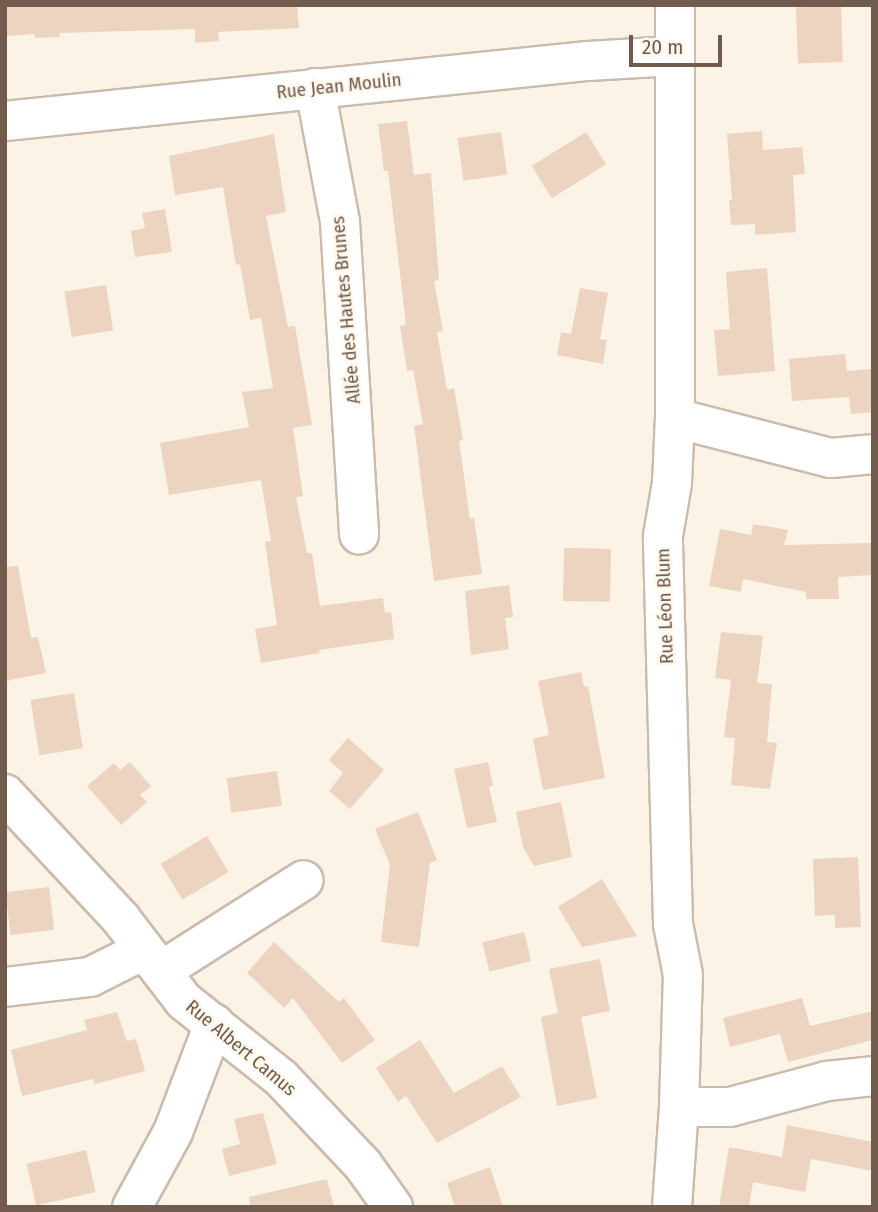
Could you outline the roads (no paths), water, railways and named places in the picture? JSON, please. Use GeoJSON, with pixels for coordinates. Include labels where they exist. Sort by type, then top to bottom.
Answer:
{"type":"FeatureCollection","features":[{"type":"Feature","properties":{"kind":"street","name":"Rue Léon Blum"},"geometry":{"type":"LineString","coordinates":[[672,1207],[679,1107],[683,975],[673,924],[663,536],[672,483],[675,418],[675,5]]}},
{"type":"Feature","properties":{"kind":"street","name":"Rue Jean Moulin"},"geometry":{"type":"LineString","coordinates":[[5,121],[588,61],[674,56]]}},
{"type":"Feature","properties":{"kind":"street","name":"Allée des Hautes Brunes"},"geometry":{"type":"LineString","coordinates":[[315,88],[340,222],[359,534]]}},
{"type":"Feature","properties":{"kind":"street"},"geometry":{"type":"LineString","coordinates":[[675,418],[831,458],[873,454]]}},
{"type":"Feature","properties":{"kind":"street","name":"Rue Albert Camus"},"geometry":{"type":"LineString","coordinates":[[5,794],[121,919],[184,1001],[281,1078],[363,1166],[393,1207]]}},
{"type":"Feature","properties":{"kind":"street"},"geometry":{"type":"LineString","coordinates":[[5,987],[90,976],[153,960],[304,880]]}},
{"type":"Feature","properties":{"kind":"street"},"geometry":{"type":"LineString","coordinates":[[132,1207],[173,1132],[214,1024]]}},
{"type":"Feature","properties":{"kind":"street"},"geometry":{"type":"LineString","coordinates":[[679,1107],[730,1107],[827,1081],[873,1076]]}}]}
